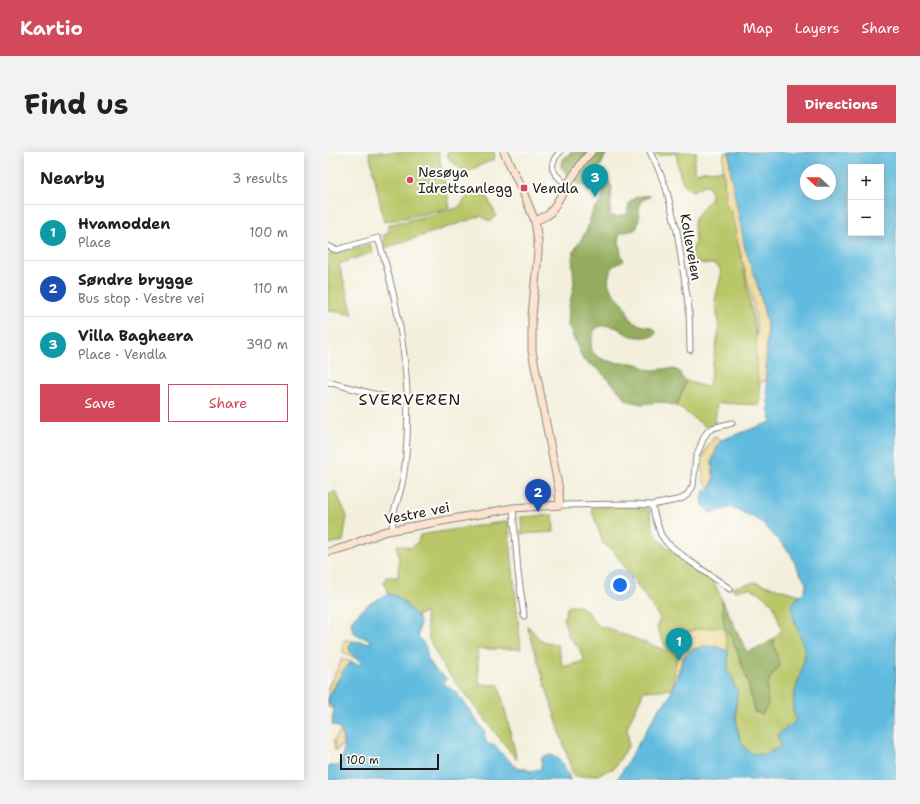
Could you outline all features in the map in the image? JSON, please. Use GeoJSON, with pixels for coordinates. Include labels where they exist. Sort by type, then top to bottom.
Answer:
{"type":"FeatureCollection","features":[{"type":"Feature","properties":{"kind":"street"},"geometry":{"type":"LineString","coordinates":[[504,152],[535,221],[538,252],[532,316],[532,351],[558,484],[560,504]]}},
{"type":"Feature","properties":{"kind":"street"},"geometry":{"type":"LineString","coordinates":[[560,152],[554,158],[552,163],[553,171],[557,177],[567,185]]}},
{"type":"Feature","properties":{"kind":"street"},"geometry":{"type":"LineString","coordinates":[[535,221],[548,215],[554,209],[567,185],[591,152]]}},
{"type":"Feature","properties":{"kind":"street","name":"Kolleveien"},"geometry":{"type":"LineString","coordinates":[[650,152],[666,188],[677,231],[689,310],[690,350]]}},
{"type":"Feature","properties":{"kind":"street"},"geometry":{"type":"LineString","coordinates":[[328,246],[336,250],[378,238],[391,284],[404,354],[407,399],[405,461],[401,488],[393,516],[393,530]]}},
{"type":"Feature","properties":{"kind":"street"},"geometry":{"type":"LineString","coordinates":[[328,382],[394,399],[407,399]]}},
{"type":"Feature","properties":{"kind":"street","name":"Vestre vei"},"geometry":{"type":"LineString","coordinates":[[328,552],[349,546],[383,532],[512,508],[560,504],[652,505],[678,500],[687,495],[693,486],[696,457],[708,431],[713,428],[732,423]]}},
{"type":"Feature","properties":{"kind":"street"},"geometry":{"type":"LineString","coordinates":[[652,505],[661,535],[666,543],[730,589]]}},
{"type":"Feature","properties":{"kind":"street"},"geometry":{"type":"LineString","coordinates":[[512,508],[524,616]]}},
{"type":"Feature","properties":{"kind":"green space","name":"Nesøya Idrettsanlegg"},"geometry":{"type":"Polygon","coordinates":[[[369,152],[438,152],[450,208],[384,222],[369,152]]]}},
{"type":"Feature","properties":{"kind":"green space"},"geometry":{"type":"Polygon","coordinates":[[[447,152],[494,152],[495,155],[493,160],[466,171],[451,161],[447,152]]]}},
{"type":"Feature","properties":{"kind":"green space"},"geometry":{"type":"Polygon","coordinates":[[[571,152],[607,152],[601,165],[595,172],[597,175],[606,177],[612,187],[611,216],[616,217],[627,214],[629,204],[635,198],[651,196],[641,201],[639,205],[637,228],[619,234],[621,254],[624,261],[613,266],[608,281],[609,287],[624,304],[633,321],[639,325],[653,328],[656,332],[655,335],[637,337],[626,334],[613,327],[601,326],[595,329],[591,348],[597,356],[610,361],[619,363],[634,363],[652,370],[674,369],[680,372],[686,381],[677,406],[661,402],[642,404],[626,400],[598,369],[583,360],[568,325],[569,306],[574,282],[572,258],[574,251],[587,229],[594,209],[601,203],[603,197],[595,188],[576,183],[561,167],[563,160],[571,152]]]}},
{"type":"Feature","properties":{"kind":"green space"},"geometry":{"type":"Polygon","coordinates":[[[656,152],[697,152],[694,170],[697,173],[703,171],[723,170],[726,205],[733,211],[759,351],[760,405],[717,403],[715,423],[706,427],[677,406],[686,381],[706,387],[709,384],[719,330],[715,300],[721,276],[720,268],[714,264],[704,264],[695,261],[692,254],[695,242],[694,223],[696,217],[710,200],[711,193],[709,186],[704,185],[693,191],[685,185],[680,175],[676,153],[659,156],[656,152]]]}},
{"type":"Feature","properties":{"kind":"green space"},"geometry":{"type":"Polygon","coordinates":[[[474,188],[485,193],[496,215],[491,222],[481,216],[385,248],[383,235],[389,233],[388,225],[458,208],[474,188]]]}},
{"type":"Feature","properties":{"kind":"green space"},"geometry":{"type":"Polygon","coordinates":[[[370,244],[373,252],[339,264],[353,315],[328,310],[328,255],[370,244]]]}},
{"type":"Feature","properties":{"kind":"green space"},"geometry":{"type":"Polygon","coordinates":[[[336,492],[347,516],[343,541],[328,544],[328,493],[336,492]]]}},
{"type":"Feature","properties":{"kind":"green space"},"geometry":{"type":"Polygon","coordinates":[[[622,506],[649,510],[654,532],[662,543],[713,580],[722,600],[724,627],[731,637],[738,653],[748,683],[754,712],[762,715],[767,705],[767,683],[779,666],[773,639],[782,630],[773,604],[760,593],[750,588],[735,591],[731,588],[755,582],[800,595],[793,602],[794,619],[804,648],[805,657],[794,696],[793,710],[796,719],[792,726],[778,735],[781,744],[779,748],[767,753],[755,754],[748,751],[743,745],[738,727],[736,706],[738,690],[734,687],[733,678],[728,672],[728,651],[724,628],[714,628],[680,635],[672,689],[644,691],[627,727],[629,745],[614,768],[597,775],[580,777],[573,775],[527,625],[541,641],[557,644],[563,667],[584,661],[579,648],[568,634],[564,621],[566,609],[570,606],[580,606],[588,612],[595,623],[600,626],[667,651],[657,627],[660,618],[614,552],[603,543],[591,508],[622,506]]]}},
{"type":"Feature","properties":{"kind":"green space"},"geometry":{"type":"Polygon","coordinates":[[[553,515],[554,532],[522,534],[521,517],[553,515]]]}},
{"type":"Feature","properties":{"kind":"green space"},"geometry":{"type":"Polygon","coordinates":[[[508,521],[521,649],[477,649],[479,684],[499,685],[517,760],[445,669],[429,640],[425,612],[417,616],[401,600],[389,594],[384,583],[386,577],[398,577],[399,558],[397,545],[410,548],[418,542],[420,535],[508,521]]]}},
{"type":"Feature","properties":{"kind":"green space"},"geometry":{"type":"Polygon","coordinates":[[[722,600],[747,652],[763,646],[773,639],[780,666],[771,676],[767,687],[768,705],[762,714],[755,712],[748,683],[738,653],[731,637],[724,627],[722,600]]]}},
{"type":"Feature","properties":{"kind":"sand"},"geometry":{"type":"Polygon","coordinates":[[[729,152],[731,176],[767,323],[766,381],[758,382],[756,355],[757,328],[753,302],[731,211],[726,207],[723,165],[724,153],[729,152]]]}},
{"type":"Feature","properties":{"kind":"sand"},"geometry":{"type":"Polygon","coordinates":[[[714,437],[721,440],[712,461],[714,477],[710,489],[703,480],[702,461],[706,450],[714,437]]]}},
{"type":"Feature","properties":{"kind":"sand"},"geometry":{"type":"Polygon","coordinates":[[[724,627],[728,651],[717,647],[704,646],[690,650],[684,656],[672,688],[680,635],[697,629],[724,627]]]}},
{"type":"Feature","properties":{"kind":"sand"},"geometry":{"type":"Polygon","coordinates":[[[344,640],[353,641],[350,646],[361,661],[343,652],[344,640]]]}},
{"type":"Feature","properties":{"kind":"sand"},"geometry":{"type":"Polygon","coordinates":[[[342,659],[351,662],[342,672],[328,699],[328,687],[342,659]]]}},
{"type":"Feature","properties":{"kind":"sand"},"geometry":{"type":"Polygon","coordinates":[[[328,699],[329,704],[334,709],[328,707],[328,699]]]}},
{"type":"Feature","properties":{"kind":"sand"},"geometry":{"type":"Polygon","coordinates":[[[341,729],[343,746],[338,747],[338,750],[335,751],[334,740],[341,729]]]}},
{"type":"Feature","properties":{"kind":"water"},"geometry":{"type":"Polygon","coordinates":[[[729,152],[896,152],[896,780],[616,780],[659,709],[669,698],[685,656],[691,651],[704,646],[717,647],[728,651],[728,672],[733,678],[734,687],[738,690],[735,717],[739,736],[747,750],[755,754],[761,754],[779,748],[781,744],[778,735],[789,725],[792,726],[796,719],[793,710],[794,696],[805,657],[804,648],[792,612],[793,602],[805,591],[806,583],[791,554],[762,522],[732,507],[710,513],[702,501],[704,491],[710,489],[714,481],[712,461],[721,440],[771,422],[766,378],[767,323],[759,290],[745,248],[731,176],[729,152]]]}},
{"type":"Feature","properties":{"kind":"water"},"geometry":{"type":"Polygon","coordinates":[[[389,594],[399,598],[417,616],[420,621],[418,636],[426,647],[428,659],[436,671],[447,679],[443,683],[457,693],[485,732],[484,736],[487,744],[495,745],[498,750],[518,769],[526,768],[529,771],[541,769],[542,757],[551,755],[559,758],[570,780],[328,780],[328,766],[339,766],[343,758],[343,738],[341,729],[332,724],[334,708],[329,704],[328,699],[342,672],[351,662],[359,665],[361,662],[350,652],[349,646],[353,641],[370,643],[370,639],[359,636],[354,632],[351,621],[368,605],[389,594]]]}},
{"type":"Feature","properties":{"kind":"place","name":"Nesøya Idrettsanlegg"},"geometry":{"type":"Point","coordinates":[410,180]}},
{"type":"Feature","properties":{"kind":"place","name":"Vendla"},"geometry":{"type":"Point","coordinates":[524,188]}},
{"type":"Feature","properties":{"kind":"place","name":"Villa Bagheera"},"geometry":{"type":"Point","coordinates":[595,197]}},
{"type":"Feature","properties":{"kind":"place","name":"Søndre brygge"},"geometry":{"type":"Point","coordinates":[538,512]}},
{"type":"Feature","properties":{"kind":"place","name":"Hvamodden"},"geometry":{"type":"Point","coordinates":[679,661]}},
{"type":"Feature","properties":{"kind":"district","name":"SVERVEREN"},"geometry":{"type":"Point","coordinates":[410,399]}}]}
